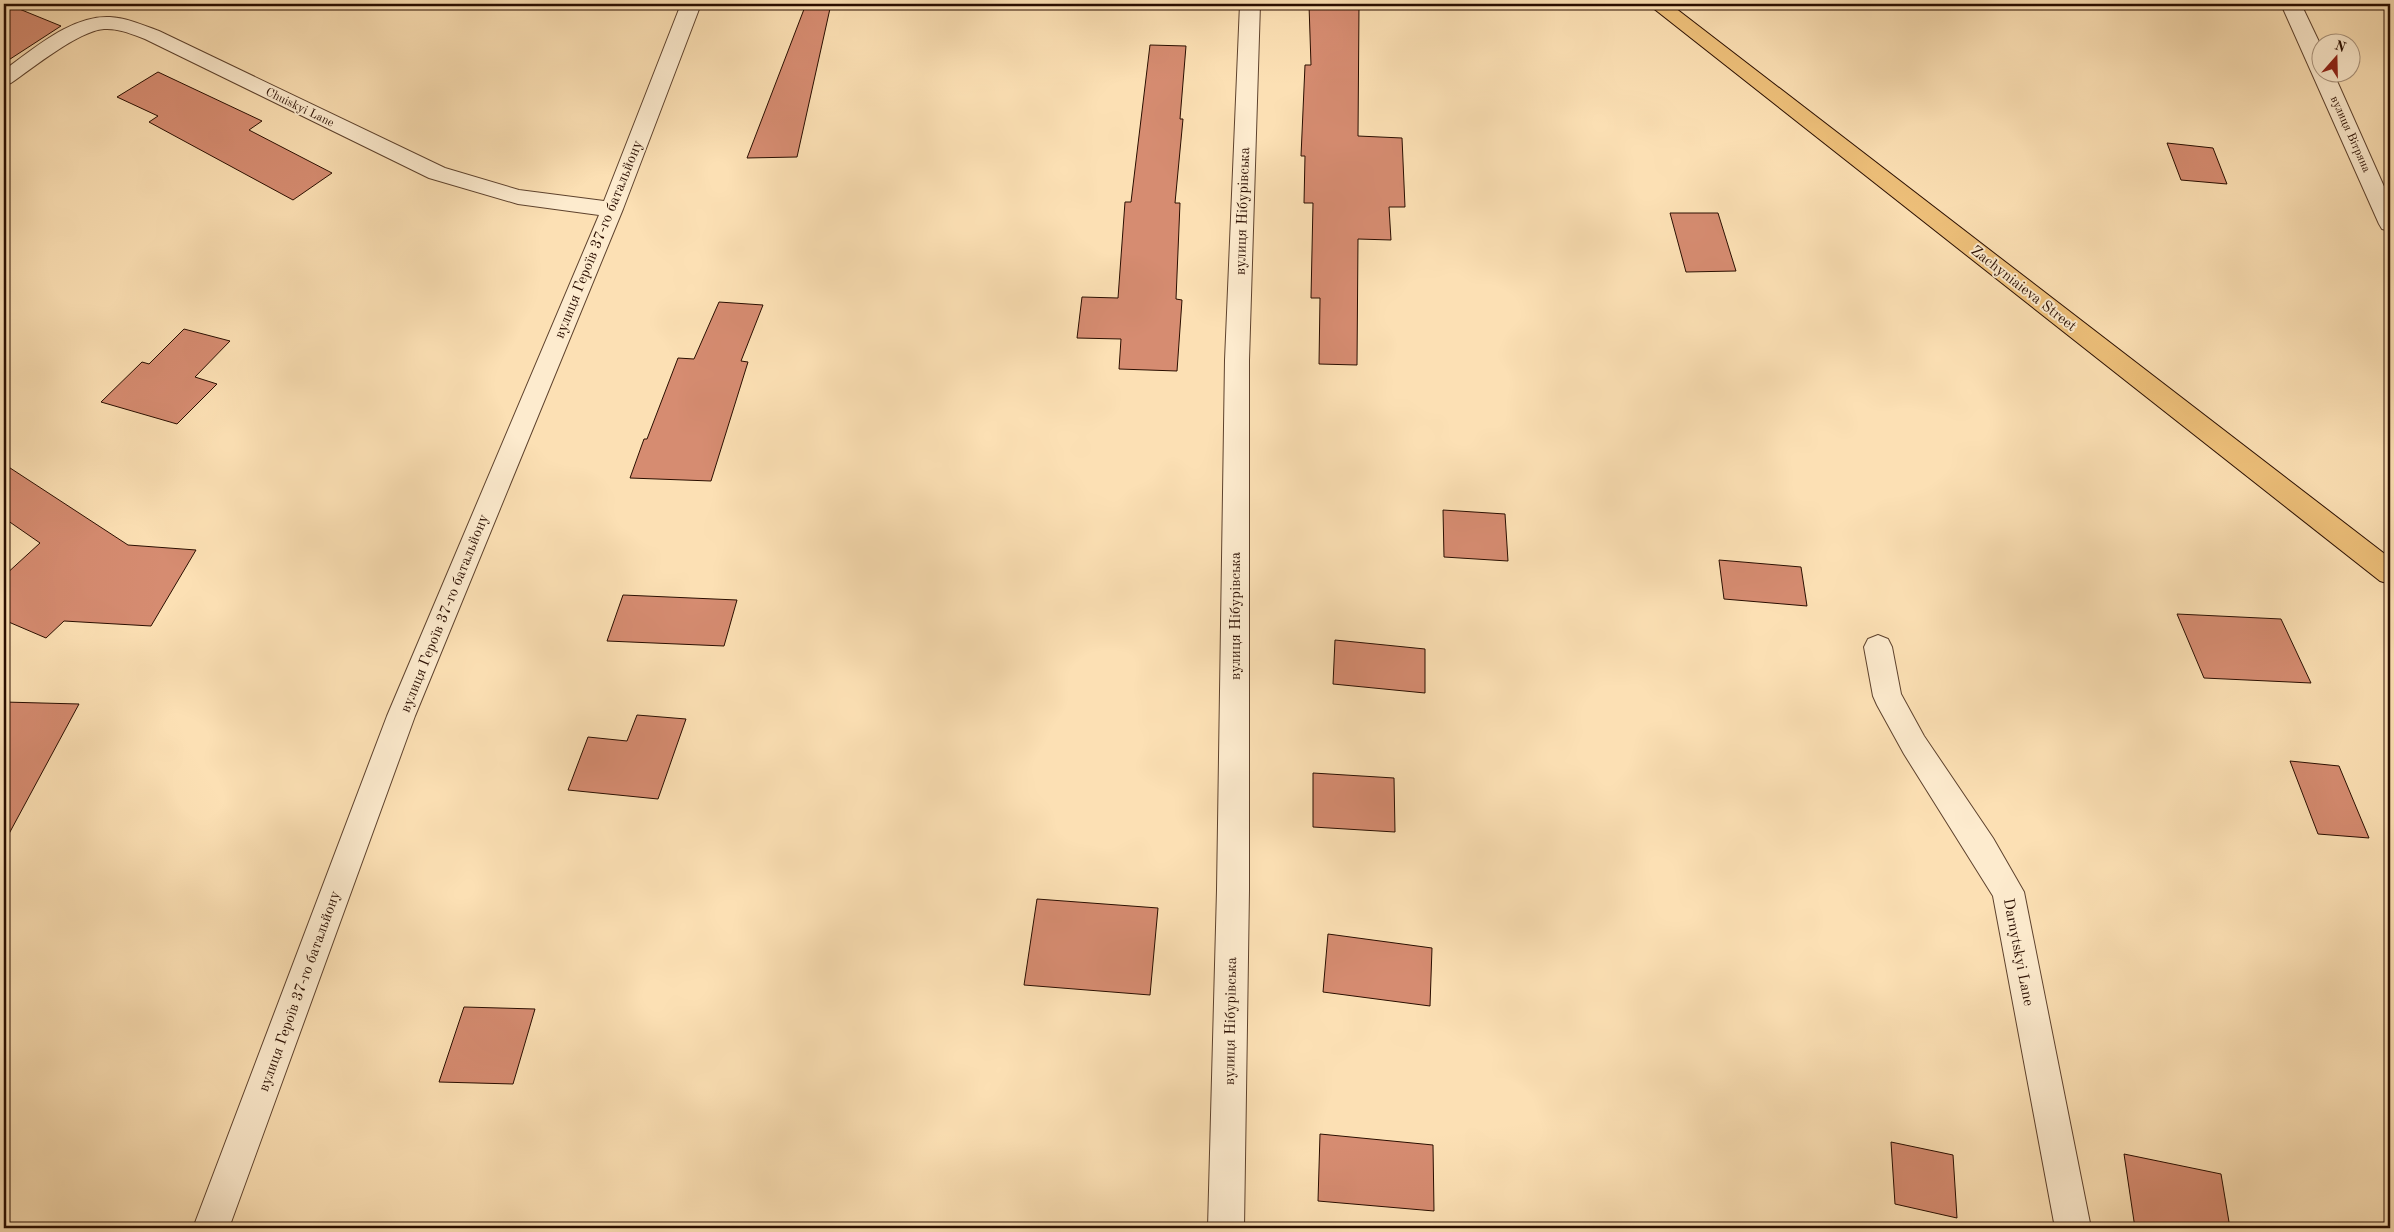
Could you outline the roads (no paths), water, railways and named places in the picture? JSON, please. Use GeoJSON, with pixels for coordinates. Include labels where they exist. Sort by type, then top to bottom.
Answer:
{"type":"FeatureCollection","features":[{"type":"Feature","properties":{"kind":"main road","name":"Zachyniaieva Street"},"geometry":{"type":"LineString","coordinates":[[1658,4],[2390,573]]}},
{"type":"Feature","properties":{"kind":"street","name":"вулиця Героїв 37-го батальйону"},"geometry":{"type":"LineString","coordinates":[[211,1228],[401,716],[612,209],[691,4]]}},
{"type":"Feature","properties":{"kind":"street","name":"вулиця Нібурівська"},"geometry":{"type":"LineString","coordinates":[[1226,1228],[1233,890],[1237,360],[1250,4]]}},
{"type":"Feature","properties":{"kind":"street","name":"вулиця Вітряна"},"geometry":{"type":"LineString","coordinates":[[2291,4],[2312,49]]}},
{"type":"Feature","properties":{"kind":"street","name":"Chuiskyi Lane"},"geometry":{"type":"LineString","coordinates":[[4,79],[71,34],[101,22],[120,24],[152,35],[437,173],[518,197],[612,209]]}},
{"type":"Feature","properties":{"kind":"street","name":"вулиця Вітряна"},"geometry":{"type":"LineString","coordinates":[[2327,82],[2390,224]]}},
{"type":"Feature","properties":{"kind":"street","name":"Darnytskyi Lane"},"geometry":{"type":"LineString","coordinates":[[1878,648],[1887,696],[1914,745],[1982,848],[2008,892],[2073,1228]]}}]}
